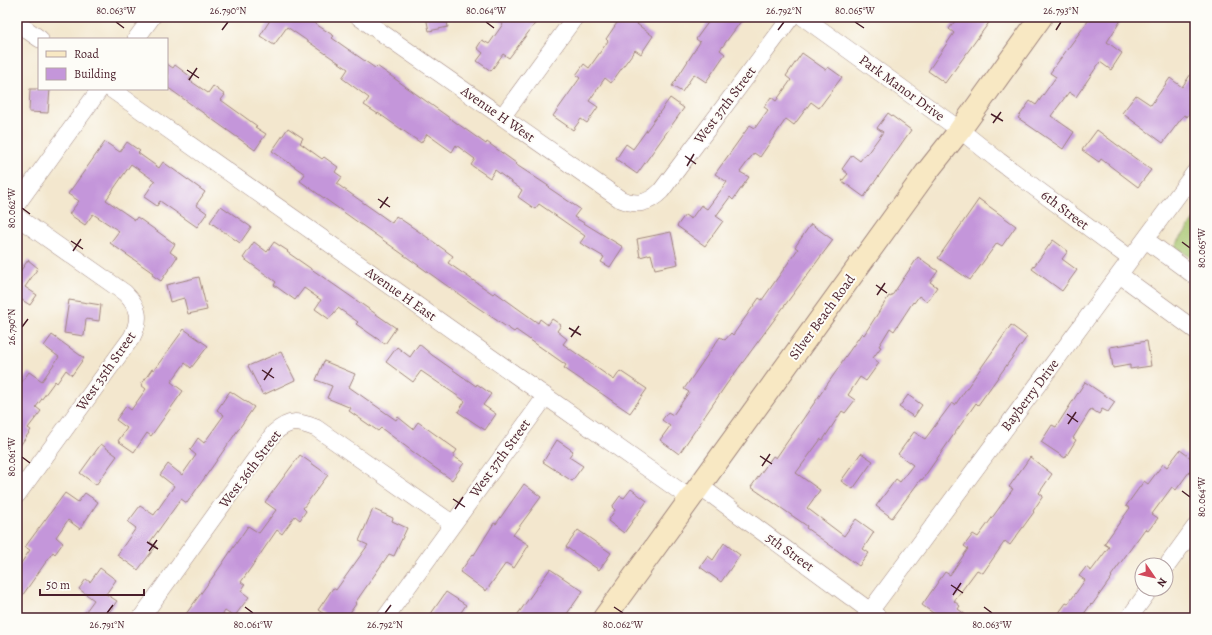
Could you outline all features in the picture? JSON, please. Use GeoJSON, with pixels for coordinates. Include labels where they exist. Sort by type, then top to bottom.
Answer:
{"type":"FeatureCollection","features":[{"type":"Feature","properties":{"kind":"street"},"geometry":{"type":"LineString","coordinates":[[137,38],[152,17]]}},
{"type":"Feature","properties":{"kind":"street"},"geometry":{"type":"LineString","coordinates":[[502,117],[575,17]]}},
{"type":"Feature","properties":{"kind":"street","name":"West 37th Street"},"geometry":{"type":"LineString","coordinates":[[639,204],[654,198],[661,191],[791,17]]}},
{"type":"Feature","properties":{"kind":"street","name":"Park Manor Drive"},"geometry":{"type":"LineString","coordinates":[[803,17],[960,130],[999,161]]}},
{"type":"Feature","properties":{"kind":"street","name":"Silver Beach Road"},"geometry":{"type":"LineString","coordinates":[[604,618],[1041,17]]}},
{"type":"Feature","properties":{"kind":"street","name":"Avenue H West"},"geometry":{"type":"LineString","coordinates":[[363,18],[620,199],[629,203],[639,204]]}},
{"type":"Feature","properties":{"kind":"street"},"geometry":{"type":"LineString","coordinates":[[17,23],[39,38]]}},
{"type":"Feature","properties":{"kind":"street"},"geometry":{"type":"LineString","coordinates":[[17,204],[99,90]]}},
{"type":"Feature","properties":{"kind":"street","name":"Avenue H East"},"geometry":{"type":"LineString","coordinates":[[112,90],[546,396],[695,492]]}},
{"type":"Feature","properties":{"kind":"street","name":"6th Street"},"geometry":{"type":"LineString","coordinates":[[999,161],[1131,260]]}},
{"type":"Feature","properties":{"kind":"street","name":"Bayberry Drive"},"geometry":{"type":"LineString","coordinates":[[872,616],[1195,172]]}},
{"type":"Feature","properties":{"kind":"street","name":"West 35th Street"},"geometry":{"type":"LineString","coordinates":[[17,216],[124,293],[134,304],[138,318],[132,337],[17,495]]}},
{"type":"Feature","properties":{"kind":"street"},"geometry":{"type":"LineString","coordinates":[[1146,240],[1195,276]]}},
{"type":"Feature","properties":{"kind":"street"},"geometry":{"type":"LineString","coordinates":[[1120,275],[1195,330]]}},
{"type":"Feature","properties":{"kind":"street","name":"West 37th Street"},"geometry":{"type":"LineString","coordinates":[[385,618],[546,396]]}},
{"type":"Feature","properties":{"kind":"street","name":"West 36th Street"},"geometry":{"type":"LineString","coordinates":[[141,618],[274,433],[291,423],[301,422],[316,428],[453,524]]}},
{"type":"Feature","properties":{"kind":"street","name":"5th Street"},"geometry":{"type":"LineString","coordinates":[[695,492],[872,616]]}},
{"type":"Feature","properties":{"kind":"street"},"geometry":{"type":"LineString","coordinates":[[1173,557],[1195,527]]}},
{"type":"Feature","properties":{"kind":"street"},"geometry":{"type":"LineString","coordinates":[[1129,618],[1144,597]]}},
{"type":"Feature","properties":{"kind":"green space"},"geometry":{"type":"Polygon","coordinates":[[[1195,218],[1195,261],[1175,246],[1195,218]]]}},
{"type":"Feature","properties":{"kind":"building"},"geometry":{"type":"Polygon","coordinates":[[[272,17],[305,17],[334,36],[332,38],[375,68],[377,66],[486,144],[487,142],[516,163],[515,164],[580,209],[574,217],[623,247],[610,267],[601,262],[604,257],[580,243],[585,236],[539,204],[535,209],[518,197],[522,190],[495,170],[490,178],[471,165],[475,159],[456,145],[452,152],[427,134],[421,143],[364,105],[369,98],[342,78],[348,69],[287,27],[274,45],[260,36],[272,17]]]}},
{"type":"Feature","properties":{"kind":"building"},"geometry":{"type":"Polygon","coordinates":[[[426,17],[446,17],[448,27],[429,31],[426,17]]]}},
{"type":"Feature","properties":{"kind":"building"},"geometry":{"type":"Polygon","coordinates":[[[493,17],[540,17],[509,58],[503,54],[491,71],[477,61],[483,53],[477,48],[482,40],[489,44],[503,24],[493,17]]]}},
{"type":"Feature","properties":{"kind":"building"},"geometry":{"type":"Polygon","coordinates":[[[621,17],[642,17],[637,24],[653,36],[641,54],[635,50],[611,83],[605,78],[589,101],[598,107],[587,123],[581,119],[573,130],[553,116],[580,78],[576,75],[584,64],[589,68],[608,41],[606,39],[621,17]]]}},
{"type":"Feature","properties":{"kind":"building"},"geometry":{"type":"Polygon","coordinates":[[[712,17],[744,17],[720,50],[725,54],[706,82],[694,74],[682,92],[672,86],[700,42],[696,39],[712,17]]]}},
{"type":"Feature","properties":{"kind":"building"},"geometry":{"type":"Polygon","coordinates":[[[958,17],[993,17],[945,83],[928,71],[954,33],[949,29],[958,17]]]}},
{"type":"Feature","properties":{"kind":"building"},"geometry":{"type":"Polygon","coordinates":[[[1091,17],[1123,17],[1107,42],[1122,53],[1111,70],[1100,62],[1076,97],[1069,92],[1051,116],[1074,132],[1063,149],[1018,118],[1030,101],[1036,105],[1056,77],[1050,73],[1091,17]]]}},
{"type":"Feature","properties":{"kind":"building"},"geometry":{"type":"Polygon","coordinates":[[[802,53],[826,70],[828,67],[842,77],[819,108],[811,102],[794,125],[786,119],[760,157],[754,153],[740,172],[749,177],[733,200],[730,197],[716,216],[723,221],[705,246],[677,226],[685,215],[691,219],[701,205],[707,209],[727,182],[715,174],[750,125],[755,128],[768,110],[764,107],[771,97],[776,101],[791,80],[786,76],[802,53]]]}},
{"type":"Feature","properties":{"kind":"building"},"geometry":{"type":"Polygon","coordinates":[[[168,65],[173,68],[175,65],[191,77],[189,80],[208,93],[213,86],[225,95],[221,100],[266,134],[255,150],[168,88],[168,65]]]}},
{"type":"Feature","properties":{"kind":"building"},"geometry":{"type":"Polygon","coordinates":[[[1195,68],[1195,105],[1187,117],[1184,115],[1163,143],[1122,113],[1136,95],[1151,105],[1170,78],[1182,87],[1195,68]]]}},
{"type":"Feature","properties":{"kind":"building"},"geometry":{"type":"Polygon","coordinates":[[[30,89],[50,90],[48,113],[29,112],[30,89]]]}},
{"type":"Feature","properties":{"kind":"building"},"geometry":{"type":"Polygon","coordinates":[[[670,98],[684,108],[637,174],[616,159],[626,144],[633,149],[670,98]]]}},
{"type":"Feature","properties":{"kind":"building"},"geometry":{"type":"Polygon","coordinates":[[[888,113],[911,130],[864,197],[842,181],[848,174],[842,169],[852,155],[860,161],[866,153],[867,154],[883,132],[877,128],[888,113]]]}},
{"type":"Feature","properties":{"kind":"building"},"geometry":{"type":"Polygon","coordinates":[[[288,128],[303,138],[300,143],[322,159],[324,157],[338,167],[335,172],[342,177],[337,184],[392,223],[396,216],[424,235],[453,256],[448,263],[493,294],[495,292],[538,323],[540,319],[548,325],[552,319],[561,325],[557,331],[567,339],[563,344],[614,380],[620,371],[647,389],[630,413],[564,368],[566,365],[516,330],[514,332],[474,305],[300,181],[305,174],[272,151],[288,128]]]}},
{"type":"Feature","properties":{"kind":"building"},"geometry":{"type":"Polygon","coordinates":[[[1097,130],[1151,170],[1138,187],[1101,159],[1099,162],[1082,150],[1097,130]]]}},
{"type":"Feature","properties":{"kind":"building"},"geometry":{"type":"Polygon","coordinates":[[[105,142],[120,152],[127,142],[140,151],[138,153],[159,168],[163,162],[205,192],[196,205],[207,213],[197,227],[160,201],[157,206],[144,197],[155,181],[131,164],[106,200],[135,220],[137,217],[175,244],[170,252],[177,257],[161,281],[152,275],[153,273],[110,243],[119,231],[93,214],[85,225],[69,214],[79,201],[68,194],[105,142]]]}},
{"type":"Feature","properties":{"kind":"building"},"geometry":{"type":"Polygon","coordinates":[[[979,199],[1016,226],[1002,246],[997,243],[970,280],[938,258],[979,199]]]}},
{"type":"Feature","properties":{"kind":"building"},"geometry":{"type":"Polygon","coordinates":[[[221,206],[251,227],[240,243],[210,222],[221,206]]]}},
{"type":"Feature","properties":{"kind":"building"},"geometry":{"type":"Polygon","coordinates":[[[811,224],[833,240],[726,385],[679,454],[660,440],[670,426],[662,420],[668,412],[673,415],[689,392],[684,389],[720,337],[725,340],[731,333],[733,335],[759,298],[762,300],[798,249],[795,247],[811,224]]]}},
{"type":"Feature","properties":{"kind":"building"},"geometry":{"type":"Polygon","coordinates":[[[671,232],[678,264],[655,269],[651,254],[640,257],[637,239],[671,232]]]}},
{"type":"Feature","properties":{"kind":"building"},"geometry":{"type":"Polygon","coordinates":[[[1053,240],[1068,251],[1062,259],[1077,270],[1062,291],[1032,269],[1053,240]]]}},
{"type":"Feature","properties":{"kind":"building"},"geometry":{"type":"Polygon","coordinates":[[[254,242],[267,252],[274,242],[396,328],[385,344],[356,324],[358,322],[338,308],[329,319],[315,309],[321,300],[304,288],[295,300],[274,285],[276,282],[243,258],[254,242]]]}},
{"type":"Feature","properties":{"kind":"building"},"geometry":{"type":"Polygon","coordinates":[[[918,257],[938,271],[930,282],[937,287],[927,302],[919,296],[914,303],[913,302],[894,331],[890,328],[879,346],[881,347],[873,358],[879,363],[866,381],[860,377],[848,395],[855,400],[845,413],[842,411],[823,440],[821,439],[796,473],[820,490],[807,508],[844,536],[856,519],[874,532],[863,549],[869,553],[859,566],[806,528],[807,526],[751,487],[773,456],[776,458],[862,333],[864,335],[889,296],[891,297],[918,257]]]}},
{"type":"Feature","properties":{"kind":"building"},"geometry":{"type":"Polygon","coordinates":[[[28,260],[38,268],[25,287],[37,295],[30,305],[17,297],[17,276],[28,260]]]}},
{"type":"Feature","properties":{"kind":"building"},"geometry":{"type":"Polygon","coordinates":[[[199,277],[207,310],[188,314],[184,298],[170,302],[166,285],[199,277]]]}},
{"type":"Feature","properties":{"kind":"building"},"geometry":{"type":"Polygon","coordinates":[[[69,300],[101,305],[99,321],[86,319],[84,336],[64,333],[69,300]]]}},
{"type":"Feature","properties":{"kind":"building"},"geometry":{"type":"Polygon","coordinates":[[[1011,325],[1027,337],[978,405],[976,403],[922,480],[921,479],[892,518],[876,506],[896,479],[900,482],[913,465],[898,454],[914,432],[925,439],[952,403],[955,405],[1011,325]]]}},
{"type":"Feature","properties":{"kind":"building"},"geometry":{"type":"Polygon","coordinates":[[[184,329],[208,346],[191,368],[185,363],[171,382],[183,391],[151,436],[147,433],[134,452],[118,441],[127,428],[116,420],[126,406],[131,410],[146,389],[141,385],[184,329]]]}},
{"type":"Feature","properties":{"kind":"building"},"geometry":{"type":"Polygon","coordinates":[[[52,335],[84,358],[72,375],[66,370],[57,383],[55,381],[36,407],[41,411],[28,428],[31,430],[17,450],[17,388],[29,372],[42,381],[59,357],[44,346],[52,335]]]}},
{"type":"Feature","properties":{"kind":"building"},"geometry":{"type":"Polygon","coordinates":[[[1147,341],[1151,366],[1130,369],[1130,365],[1113,368],[1110,347],[1147,341]]]}},
{"type":"Feature","properties":{"kind":"building"},"geometry":{"type":"Polygon","coordinates":[[[419,344],[476,386],[477,384],[491,394],[483,405],[496,414],[485,430],[458,412],[465,401],[421,371],[413,382],[386,362],[397,347],[410,357],[419,344]]]}},
{"type":"Feature","properties":{"kind":"building"},"geometry":{"type":"Polygon","coordinates":[[[281,352],[295,380],[263,395],[248,366],[281,352]]]}},
{"type":"Feature","properties":{"kind":"building"},"geometry":{"type":"Polygon","coordinates":[[[324,361],[355,374],[349,387],[396,420],[398,417],[413,429],[418,422],[457,450],[453,456],[464,463],[452,480],[381,428],[378,431],[349,411],[351,408],[327,398],[332,386],[316,380],[324,361]]]}},
{"type":"Feature","properties":{"kind":"building"},"geometry":{"type":"Polygon","coordinates":[[[1085,382],[1115,402],[1108,412],[1102,409],[1099,414],[1091,409],[1073,438],[1076,440],[1065,458],[1041,442],[1052,425],[1056,427],[1085,382]]]}},
{"type":"Feature","properties":{"kind":"building"},"geometry":{"type":"Polygon","coordinates":[[[230,391],[254,407],[187,503],[181,499],[150,542],[156,546],[138,570],[117,555],[136,528],[128,522],[140,506],[154,515],[174,486],[160,475],[168,464],[182,475],[196,455],[190,450],[198,438],[204,443],[224,415],[217,410],[230,391]]]}},
{"type":"Feature","properties":{"kind":"building"},"geometry":{"type":"Polygon","coordinates":[[[908,395],[922,405],[914,417],[899,407],[908,395]]]}},
{"type":"Feature","properties":{"kind":"building"},"geometry":{"type":"Polygon","coordinates":[[[557,440],[573,451],[569,457],[583,466],[572,481],[543,462],[557,440]]]}},
{"type":"Feature","properties":{"kind":"building"},"geometry":{"type":"Polygon","coordinates":[[[101,444],[117,456],[96,485],[80,473],[101,444]]]}},
{"type":"Feature","properties":{"kind":"building"},"geometry":{"type":"Polygon","coordinates":[[[1180,450],[1195,461],[1195,464],[1176,490],[1172,487],[1152,514],[1158,518],[1148,531],[1145,529],[1092,605],[1091,604],[1081,618],[1055,618],[1066,603],[1068,604],[1085,580],[1079,576],[1086,567],[1091,571],[1109,547],[1104,544],[1130,508],[1126,506],[1144,481],[1148,484],[1163,464],[1167,467],[1180,450]]]}},
{"type":"Feature","properties":{"kind":"building"},"geometry":{"type":"Polygon","coordinates":[[[861,453],[873,461],[853,489],[841,481],[861,453]]]}},
{"type":"Feature","properties":{"kind":"building"},"geometry":{"type":"Polygon","coordinates":[[[300,455],[328,475],[303,508],[306,511],[300,520],[295,516],[282,534],[277,530],[241,582],[245,585],[241,591],[249,597],[234,617],[225,611],[220,618],[183,618],[248,526],[259,533],[276,510],[265,502],[300,455]]]}},
{"type":"Feature","properties":{"kind":"building"},"geometry":{"type":"Polygon","coordinates":[[[1030,457],[1052,474],[1039,493],[1043,496],[1033,511],[1034,512],[1010,545],[1005,541],[983,573],[977,570],[954,601],[960,606],[958,609],[970,618],[940,618],[922,605],[945,572],[950,575],[968,549],[964,546],[973,534],[978,537],[1013,489],[1009,487],[1030,457]]]}},
{"type":"Feature","properties":{"kind":"building"},"geometry":{"type":"Polygon","coordinates":[[[524,484],[541,497],[513,535],[529,545],[514,568],[506,563],[486,591],[460,572],[473,554],[474,555],[494,523],[496,524],[524,484]]]}},
{"type":"Feature","properties":{"kind":"building"},"geometry":{"type":"Polygon","coordinates":[[[631,489],[647,501],[624,533],[608,521],[615,510],[612,507],[620,496],[624,498],[631,489]]]}},
{"type":"Feature","properties":{"kind":"building"},"geometry":{"type":"Polygon","coordinates":[[[65,493],[78,502],[85,493],[98,502],[80,529],[68,520],[56,537],[63,543],[55,554],[53,552],[17,603],[17,569],[30,550],[25,547],[65,493]]]}},
{"type":"Feature","properties":{"kind":"building"},"geometry":{"type":"Polygon","coordinates":[[[373,509],[393,518],[392,521],[407,528],[394,556],[389,554],[346,618],[321,618],[324,614],[318,610],[333,588],[336,590],[368,545],[359,541],[373,509]]]}},
{"type":"Feature","properties":{"kind":"building"},"geometry":{"type":"Polygon","coordinates":[[[578,530],[611,553],[599,570],[566,547],[578,530]]]}},
{"type":"Feature","properties":{"kind":"building"},"geometry":{"type":"Polygon","coordinates":[[[724,543],[740,555],[721,582],[700,567],[708,556],[713,560],[724,543]]]}},
{"type":"Feature","properties":{"kind":"building"},"geometry":{"type":"Polygon","coordinates":[[[100,568],[116,580],[106,594],[117,601],[105,618],[99,614],[96,618],[81,618],[94,600],[79,589],[86,579],[90,582],[100,568]]]}},
{"type":"Feature","properties":{"kind":"building"},"geometry":{"type":"Polygon","coordinates":[[[550,569],[583,591],[564,618],[515,618],[550,569]]]}},
{"type":"Feature","properties":{"kind":"building"},"geometry":{"type":"Polygon","coordinates":[[[446,592],[466,605],[457,618],[428,618],[446,592]]]}}]}
